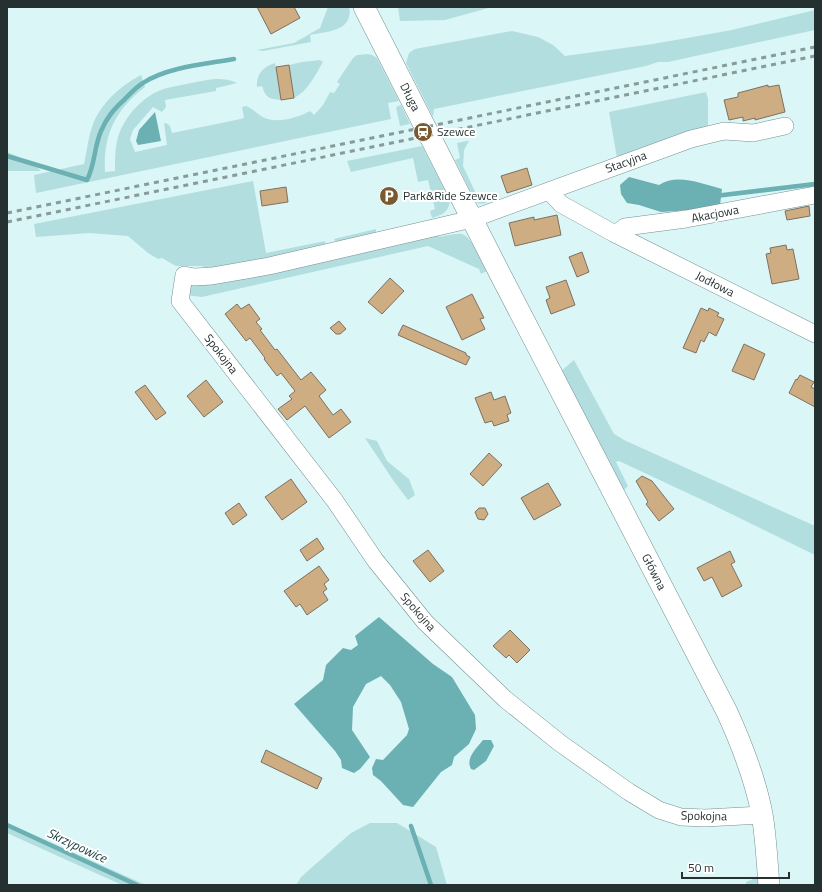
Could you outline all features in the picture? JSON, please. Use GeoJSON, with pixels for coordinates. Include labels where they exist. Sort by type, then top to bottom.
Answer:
{"type":"FeatureCollection","features":[{"type":"Feature","properties":{"kind":"street","name":"Długa"},"geometry":{"type":"LineString","coordinates":[[364,7],[499,272]]}},
{"type":"Feature","properties":{"kind":"street","name":"Stacyjna"},"geometry":{"type":"LineString","coordinates":[[184,275],[194,277],[212,276],[268,266],[472,219],[691,139],[724,131],[753,133],[784,126]]}},
{"type":"Feature","properties":{"kind":"street","name":"Jodłowa"},"geometry":{"type":"LineString","coordinates":[[549,191],[561,204],[616,234],[815,334]]}},
{"type":"Feature","properties":{"kind":"street","name":"Akacjowa"},"geometry":{"type":"LineString","coordinates":[[616,234],[626,227],[686,219],[815,195]]}},
{"type":"Feature","properties":{"kind":"street","name":"Główna"},"geometry":{"type":"LineString","coordinates":[[499,272],[727,712],[741,743],[752,774],[762,815],[769,885]]}},
{"type":"Feature","properties":{"kind":"street","name":"Spokojna"},"geometry":{"type":"LineString","coordinates":[[184,275],[180,301],[335,501],[375,560],[425,622],[485,681],[560,743],[629,792],[659,810],[681,817],[705,818],[762,815]]}},
{"type":"Feature","properties":{"kind":"shaded area"},"geometry":{"type":"Polygon","coordinates":[[[328,7],[349,7],[349,17],[343,26],[333,30],[310,35],[311,42],[263,51],[257,50],[294,43],[320,28],[328,7]]]}},
{"type":"Feature","properties":{"kind":"shaded area"},"geometry":{"type":"Polygon","coordinates":[[[398,7],[492,7],[445,20],[400,21],[398,7]]]}},
{"type":"Feature","properties":{"kind":"shaded area"},"geometry":{"type":"Polygon","coordinates":[[[815,10],[815,30],[668,62],[658,62],[646,66],[434,109],[433,117],[406,63],[409,53],[415,49],[512,31],[538,37],[553,45],[565,56],[653,44],[732,30],[815,10]]]}},
{"type":"Feature","properties":{"kind":"shaded area"},"geometry":{"type":"Polygon","coordinates":[[[368,54],[377,58],[399,101],[388,103],[391,119],[36,193],[34,175],[84,164],[92,127],[105,103],[118,90],[141,75],[145,87],[126,105],[113,124],[106,146],[105,172],[115,171],[115,154],[118,137],[131,113],[144,100],[159,91],[167,88],[214,79],[237,83],[216,88],[216,91],[165,100],[166,107],[162,112],[153,107],[133,130],[130,139],[135,152],[167,145],[164,123],[170,126],[172,133],[236,120],[244,118],[242,107],[246,106],[261,116],[273,120],[286,120],[310,111],[314,115],[323,105],[330,92],[334,93],[340,84],[337,82],[353,58],[357,55],[368,54]]]}},
{"type":"Feature","properties":{"kind":"shaded area"},"geometry":{"type":"Polygon","coordinates":[[[320,60],[323,62],[311,82],[299,95],[294,98],[289,65],[320,60]]]}},
{"type":"Feature","properties":{"kind":"shaded area"},"geometry":{"type":"Polygon","coordinates":[[[275,63],[281,100],[268,97],[262,86],[257,87],[258,78],[261,72],[275,63]]]}},
{"type":"Feature","properties":{"kind":"shaded area"},"geometry":{"type":"Polygon","coordinates":[[[706,92],[708,99],[708,128],[617,158],[609,112],[706,92]]]}},
{"type":"Feature","properties":{"kind":"shaded area"},"geometry":{"type":"Polygon","coordinates":[[[401,105],[410,124],[400,126],[396,107],[401,105]]]}},
{"type":"Feature","properties":{"kind":"shaded area"},"geometry":{"type":"Polygon","coordinates":[[[155,112],[161,141],[138,145],[136,141],[139,130],[155,112]]]}},
{"type":"Feature","properties":{"kind":"shaded area"},"geometry":{"type":"Polygon","coordinates":[[[469,141],[464,150],[463,166],[478,198],[487,203],[480,204],[476,202],[455,160],[460,158],[457,143],[469,141]]]}},
{"type":"Feature","properties":{"kind":"shaded area"},"geometry":{"type":"Polygon","coordinates":[[[422,146],[450,200],[447,210],[439,216],[432,218],[430,211],[435,209],[428,180],[418,182],[413,158],[351,172],[347,161],[422,146]]]}},
{"type":"Feature","properties":{"kind":"shaded area"},"geometry":{"type":"Polygon","coordinates":[[[7,152],[33,163],[41,171],[7,171],[7,152]]]}},
{"type":"Feature","properties":{"kind":"shaded area"},"geometry":{"type":"Polygon","coordinates":[[[629,177],[659,185],[674,180],[682,180],[698,182],[722,189],[720,205],[692,210],[661,212],[627,203],[621,194],[620,185],[629,177]]]}},
{"type":"Feature","properties":{"kind":"shaded area"},"geometry":{"type":"Polygon","coordinates":[[[253,181],[266,253],[325,241],[326,249],[212,270],[202,266],[176,266],[162,258],[158,259],[148,253],[128,236],[89,233],[36,237],[34,224],[253,181]]]}},
{"type":"Feature","properties":{"kind":"shaded area"},"geometry":{"type":"Polygon","coordinates":[[[376,229],[376,233],[339,245],[334,239],[376,229]]]}},
{"type":"Feature","properties":{"kind":"shaded area"},"geometry":{"type":"Polygon","coordinates":[[[438,234],[439,237],[453,234],[462,234],[466,236],[480,256],[487,271],[481,274],[479,269],[428,246],[202,297],[185,295],[187,280],[438,234]]]}},
{"type":"Feature","properties":{"kind":"shaded area"},"geometry":{"type":"Polygon","coordinates":[[[574,360],[614,434],[626,441],[815,526],[815,555],[619,461],[616,462],[628,486],[623,491],[560,372],[574,360]]]}},
{"type":"Feature","properties":{"kind":"shaded area"},"geometry":{"type":"Polygon","coordinates":[[[365,438],[377,441],[387,461],[409,479],[415,495],[408,500],[365,438]]]}},
{"type":"Feature","properties":{"kind":"shaded area"},"geometry":{"type":"Polygon","coordinates":[[[379,617],[433,664],[452,677],[475,715],[476,729],[469,744],[454,757],[452,765],[441,772],[413,807],[403,805],[381,781],[373,775],[372,768],[376,759],[383,760],[407,735],[409,729],[401,702],[390,685],[381,676],[366,684],[353,707],[352,730],[370,757],[360,769],[354,773],[342,768],[341,760],[335,751],[294,704],[323,680],[326,665],[343,648],[351,650],[358,645],[355,636],[379,617]]]}},
{"type":"Feature","properties":{"kind":"shaded area"},"geometry":{"type":"Polygon","coordinates":[[[483,740],[491,740],[494,746],[486,761],[474,770],[471,769],[471,757],[483,740]]]}},
{"type":"Feature","properties":{"kind":"shaded area"},"geometry":{"type":"Polygon","coordinates":[[[7,823],[146,885],[122,885],[7,833],[7,823]]]}},
{"type":"Feature","properties":{"kind":"shaded area"},"geometry":{"type":"Polygon","coordinates":[[[370,823],[397,823],[436,847],[447,885],[296,885],[301,877],[351,833],[370,823]]]}},
{"type":"Feature","properties":{"kind":"shaded area"},"geometry":{"type":"Polygon","coordinates":[[[758,877],[760,885],[746,885],[746,882],[758,877]]]}},
{"type":"Feature","properties":{"kind":"building"},"geometry":{"type":"Polygon","coordinates":[[[257,7],[294,7],[300,18],[271,34],[257,7]]]}},
{"type":"Feature","properties":{"kind":"building"},"geometry":{"type":"Polygon","coordinates":[[[289,65],[294,98],[281,100],[276,67],[289,65]]]}},
{"type":"Feature","properties":{"kind":"building"},"geometry":{"type":"Polygon","coordinates":[[[768,85],[768,87],[779,85],[785,112],[755,120],[755,118],[743,121],[743,117],[729,120],[724,100],[738,97],[738,93],[768,85]]]}},
{"type":"Feature","properties":{"kind":"building"},"geometry":{"type":"Polygon","coordinates":[[[527,168],[532,185],[507,193],[501,176],[527,168]]]}},
{"type":"Feature","properties":{"kind":"building"},"geometry":{"type":"Polygon","coordinates":[[[286,187],[288,202],[262,206],[260,191],[286,187]]]}},
{"type":"Feature","properties":{"kind":"building"},"geometry":{"type":"Polygon","coordinates":[[[809,206],[810,216],[787,220],[785,211],[809,206]]]}},
{"type":"Feature","properties":{"kind":"building"},"geometry":{"type":"Polygon","coordinates":[[[557,215],[561,235],[515,246],[509,223],[534,217],[534,220],[557,215]]]}},
{"type":"Feature","properties":{"kind":"building"},"geometry":{"type":"Polygon","coordinates":[[[786,245],[787,250],[793,249],[799,279],[772,284],[766,254],[771,253],[770,248],[786,245]]]}},
{"type":"Feature","properties":{"kind":"building"},"geometry":{"type":"Polygon","coordinates":[[[582,252],[589,272],[577,277],[569,257],[582,252]]]}},
{"type":"Feature","properties":{"kind":"building"},"geometry":{"type":"Polygon","coordinates":[[[390,278],[404,291],[382,314],[368,302],[390,278]]]}},
{"type":"Feature","properties":{"kind":"building"},"geometry":{"type":"Polygon","coordinates":[[[566,280],[575,305],[551,314],[546,300],[550,298],[546,287],[566,280]]]}},
{"type":"Feature","properties":{"kind":"building"},"geometry":{"type":"Polygon","coordinates":[[[472,294],[484,318],[480,319],[485,329],[462,340],[446,307],[472,294]]]}},
{"type":"Feature","properties":{"kind":"building"},"geometry":{"type":"Polygon","coordinates":[[[237,304],[241,309],[249,304],[260,319],[256,322],[262,329],[260,330],[275,350],[277,349],[301,380],[311,372],[326,390],[319,396],[333,415],[341,409],[351,422],[329,438],[305,406],[287,420],[278,409],[292,399],[289,396],[295,391],[281,373],[277,376],[250,338],[246,341],[225,314],[237,304]]]}},
{"type":"Feature","properties":{"kind":"building"},"geometry":{"type":"Polygon","coordinates":[[[701,308],[708,311],[709,308],[719,313],[717,316],[724,319],[716,336],[709,332],[704,342],[701,340],[696,353],[683,348],[701,308]]]}},
{"type":"Feature","properties":{"kind":"building"},"geometry":{"type":"Polygon","coordinates":[[[339,321],[346,329],[340,334],[336,334],[330,328],[339,321]]]}},
{"type":"Feature","properties":{"kind":"building"},"geometry":{"type":"Polygon","coordinates":[[[403,325],[466,353],[466,355],[470,357],[466,365],[398,335],[403,325]]]}},
{"type":"Feature","properties":{"kind":"building"},"geometry":{"type":"Polygon","coordinates":[[[744,344],[765,354],[754,380],[732,371],[744,344]]]}},
{"type":"Feature","properties":{"kind":"building"},"geometry":{"type":"Polygon","coordinates":[[[800,375],[814,382],[811,387],[815,389],[815,407],[789,393],[796,379],[797,380],[800,375]]]}},
{"type":"Feature","properties":{"kind":"building"},"geometry":{"type":"Polygon","coordinates":[[[206,380],[223,402],[204,417],[187,396],[206,380]]]}},
{"type":"Feature","properties":{"kind":"building"},"geometry":{"type":"Polygon","coordinates":[[[145,385],[166,413],[156,420],[135,392],[145,385]]]}},
{"type":"Feature","properties":{"kind":"building"},"geometry":{"type":"Polygon","coordinates":[[[491,392],[494,400],[505,396],[511,413],[507,415],[509,421],[494,426],[492,421],[485,423],[475,398],[491,392]]]}},
{"type":"Feature","properties":{"kind":"building"},"geometry":{"type":"Polygon","coordinates":[[[489,453],[502,465],[483,486],[470,474],[489,453]]]}},
{"type":"Feature","properties":{"kind":"building"},"geometry":{"type":"Polygon","coordinates":[[[642,476],[652,481],[674,509],[659,521],[646,504],[648,502],[636,481],[642,476]]]}},
{"type":"Feature","properties":{"kind":"building"},"geometry":{"type":"Polygon","coordinates":[[[291,479],[307,502],[282,520],[265,497],[291,479]]]}},
{"type":"Feature","properties":{"kind":"building"},"geometry":{"type":"Polygon","coordinates":[[[548,483],[561,505],[534,520],[521,498],[548,483]]]}},
{"type":"Feature","properties":{"kind":"building"},"geometry":{"type":"Polygon","coordinates":[[[239,503],[247,515],[233,525],[225,513],[239,503]]]}},
{"type":"Feature","properties":{"kind":"building"},"geometry":{"type":"Polygon","coordinates":[[[479,508],[485,508],[488,514],[484,520],[478,519],[475,512],[479,508]]]}},
{"type":"Feature","properties":{"kind":"building"},"geometry":{"type":"Polygon","coordinates":[[[317,538],[324,549],[307,561],[300,550],[317,538]]]}},
{"type":"Feature","properties":{"kind":"building"},"geometry":{"type":"Polygon","coordinates":[[[428,550],[444,571],[430,582],[413,561],[428,550]]]}},
{"type":"Feature","properties":{"kind":"building"},"geometry":{"type":"Polygon","coordinates":[[[730,551],[735,562],[731,564],[742,586],[722,597],[712,577],[704,581],[697,568],[730,551]]]}},
{"type":"Feature","properties":{"kind":"building"},"geometry":{"type":"Polygon","coordinates":[[[319,566],[329,580],[324,584],[327,589],[323,592],[328,600],[307,615],[300,604],[296,607],[284,591],[319,566]]]}},
{"type":"Feature","properties":{"kind":"building"},"geometry":{"type":"Polygon","coordinates":[[[510,630],[530,650],[517,663],[509,655],[506,658],[493,646],[510,630]]]}},
{"type":"Feature","properties":{"kind":"building"},"geometry":{"type":"Polygon","coordinates":[[[266,750],[322,778],[317,789],[261,762],[266,750]]]}},
{"type":"Feature","properties":{"kind":"waterway"},"geometry":{"type":"LineString","coordinates":[[7,156],[87,180],[92,168],[97,143],[108,117],[138,86],[163,73],[234,59]]}},
{"type":"Feature","properties":{"kind":"waterway"},"geometry":{"type":"LineString","coordinates":[[715,196],[815,184]]}},
{"type":"Feature","properties":{"kind":"waterway","name":"Skrzypowice"},"geometry":{"type":"LineString","coordinates":[[7,825],[137,885]]}},
{"type":"Feature","properties":{"kind":"waterway"},"geometry":{"type":"LineString","coordinates":[[411,826],[431,885]]}},
{"type":"Feature","properties":{"kind":"railway"},"geometry":{"type":"LineString","coordinates":[[7,213],[815,47]]}},
{"type":"Feature","properties":{"kind":"railway"},"geometry":{"type":"LineString","coordinates":[[7,222],[815,56]]}},
{"type":"Feature","properties":{"kind":"place","name":"Szewce"},"geometry":{"type":"Point","coordinates":[423,132]}},
{"type":"Feature","properties":{"kind":"place","name":"Park&Ride Szewce"},"geometry":{"type":"Point","coordinates":[389,196]}}]}
